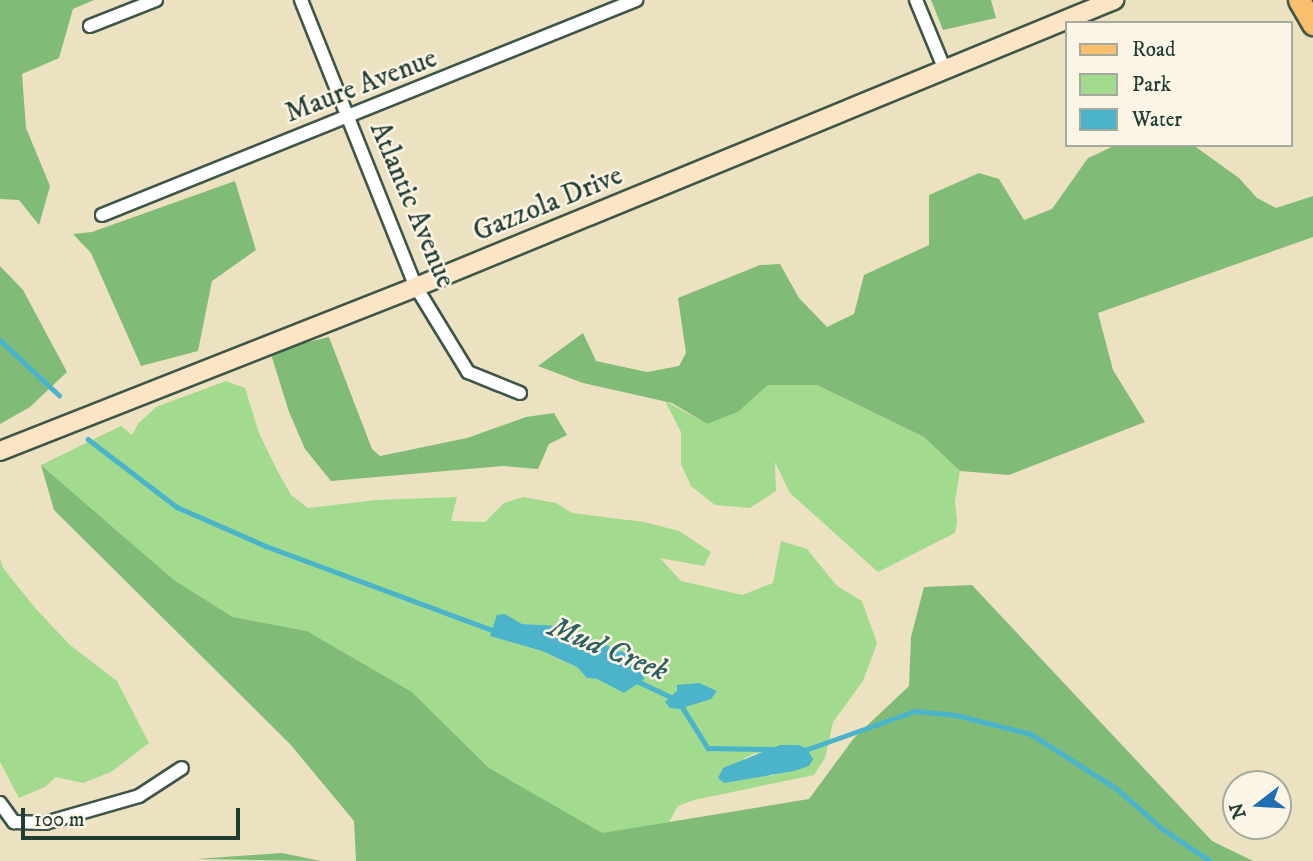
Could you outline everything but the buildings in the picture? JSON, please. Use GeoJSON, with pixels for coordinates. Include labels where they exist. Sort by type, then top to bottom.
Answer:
{"type":"FeatureCollection","features":[{"type":"Feature","properties":{"kind":"main road"},"geometry":{"type":"LineString","coordinates":[[1299,0],[1313,24]]}},
{"type":"Feature","properties":{"kind":"street"},"geometry":{"type":"LineString","coordinates":[[90,26],[156,0]]}},
{"type":"Feature","properties":{"kind":"street","name":"Atlantic Avenue"},"geometry":{"type":"LineString","coordinates":[[302,0],[416,287],[468,372],[520,393]]}},
{"type":"Feature","properties":{"kind":"street","name":"Maure Avenue"},"geometry":{"type":"LineString","coordinates":[[102,215],[636,0]]}},
{"type":"Feature","properties":{"kind":"street"},"geometry":{"type":"LineString","coordinates":[[916,0],[945,70]]}},
{"type":"Feature","properties":{"kind":"street","name":"Gazzola Drive"},"geometry":{"type":"LineString","coordinates":[[0,451],[416,287],[1114,0]]}},
{"type":"Feature","properties":{"kind":"street"},"geometry":{"type":"LineString","coordinates":[[0,803],[14,822],[45,823],[138,796],[182,768]]}},
{"type":"Feature","properties":{"kind":"green space"},"geometry":{"type":"Polygon","coordinates":[[[0,0],[94,0],[73,9],[59,58],[22,74],[26,128],[50,186],[39,225],[19,200],[0,199],[0,0]]]}},
{"type":"Feature","properties":{"kind":"green space"},"geometry":{"type":"Polygon","coordinates":[[[931,0],[991,0],[996,18],[943,30],[931,0]]]}},
{"type":"Feature","properties":{"kind":"green space"},"geometry":{"type":"Polygon","coordinates":[[[1112,147],[1196,147],[1239,178],[1257,198],[1276,208],[1313,196],[1313,237],[1098,313],[1113,370],[1145,422],[1009,475],[960,471],[924,437],[817,385],[768,385],[738,412],[707,424],[672,403],[583,383],[538,366],[583,333],[596,361],[647,372],[679,366],[686,353],[678,298],[760,265],[780,264],[799,298],[827,327],[854,314],[864,275],[929,245],[929,195],[979,173],[999,179],[1024,220],[1052,209],[1088,158],[1112,147]]]}},
{"type":"Feature","properties":{"kind":"green space"},"geometry":{"type":"Polygon","coordinates":[[[235,181],[256,250],[212,281],[198,351],[141,366],[91,253],[73,234],[92,232],[235,181]]]}},
{"type":"Feature","properties":{"kind":"green space"},"geometry":{"type":"Polygon","coordinates":[[[0,266],[23,290],[67,372],[30,407],[0,424],[0,266]]]}},
{"type":"Feature","properties":{"kind":"green space"},"geometry":{"type":"Polygon","coordinates":[[[329,337],[372,449],[380,456],[467,438],[526,417],[554,413],[567,435],[549,444],[538,469],[503,466],[331,481],[305,449],[289,412],[270,351],[329,337]]]}},
{"type":"Feature","properties":{"kind":"green space"},"geometry":{"type":"Polygon","coordinates":[[[226,381],[245,388],[259,433],[277,470],[291,495],[308,508],[377,500],[457,497],[451,521],[485,522],[504,503],[523,497],[556,503],[572,513],[644,522],[679,531],[711,552],[704,566],[660,558],[681,581],[742,595],[773,583],[781,541],[807,549],[837,586],[862,601],[877,643],[863,681],[833,722],[825,758],[814,775],[694,800],[678,806],[669,822],[602,834],[489,768],[412,692],[307,631],[233,617],[174,580],[41,465],[121,426],[132,435],[138,424],[156,407],[226,381]],[[505,614],[490,636],[542,651],[577,667],[587,678],[597,679],[624,693],[637,658],[561,626],[522,624],[505,614]],[[755,753],[743,759],[770,776],[809,766],[755,753]]]}},
{"type":"Feature","properties":{"kind":"green space"},"geometry":{"type":"Polygon","coordinates":[[[768,385],[817,385],[924,437],[960,471],[955,501],[955,533],[878,572],[790,493],[775,462],[776,491],[750,508],[715,505],[691,486],[681,464],[681,432],[665,401],[707,424],[738,412],[768,385]]]}},
{"type":"Feature","properties":{"kind":"green space"},"geometry":{"type":"Polygon","coordinates":[[[41,465],[174,580],[233,617],[307,631],[412,692],[489,768],[602,833],[809,799],[854,738],[909,686],[911,637],[924,587],[972,585],[1212,841],[1253,861],[356,861],[354,821],[290,744],[54,510],[41,465]]]}},
{"type":"Feature","properties":{"kind":"green space"},"geometry":{"type":"Polygon","coordinates":[[[0,559],[3,568],[36,609],[70,645],[117,681],[149,743],[111,772],[83,783],[56,777],[45,787],[19,798],[0,762],[0,559]]]}},
{"type":"Feature","properties":{"kind":"green space"},"geometry":{"type":"Polygon","coordinates":[[[282,853],[321,861],[196,859],[282,853]]]}},
{"type":"Feature","properties":{"kind":"water"},"geometry":{"type":"Polygon","coordinates":[[[505,614],[522,624],[561,626],[637,658],[646,664],[644,679],[624,693],[597,679],[587,678],[577,667],[542,651],[490,636],[497,615],[505,614]]]}},
{"type":"Feature","properties":{"kind":"water"},"geometry":{"type":"Polygon","coordinates":[[[699,683],[717,691],[711,699],[679,709],[670,708],[665,702],[677,691],[677,685],[699,683]]]}},
{"type":"Feature","properties":{"kind":"water"},"geometry":{"type":"Polygon","coordinates":[[[780,745],[799,745],[807,749],[813,759],[809,766],[794,771],[724,783],[718,778],[723,768],[780,745]]]}},
{"type":"Feature","properties":{"kind":"waterway","name":"Mud Creek"},"geometry":{"type":"LineString","coordinates":[[0,340],[59,395]]}},
{"type":"Feature","properties":{"kind":"waterway","name":"Mud Creek"},"geometry":{"type":"LineString","coordinates":[[88,439],[177,507],[266,546],[495,631]]}},
{"type":"Feature","properties":{"kind":"waterway","name":"Mud Creek"},"geometry":{"type":"LineString","coordinates":[[635,680],[675,699]]}},
{"type":"Feature","properties":{"kind":"waterway","name":"Mud Creek"},"geometry":{"type":"LineString","coordinates":[[681,705],[708,748],[771,749]]}},
{"type":"Feature","properties":{"kind":"waterway","name":"Mud Creek"},"geometry":{"type":"LineString","coordinates":[[805,750],[915,711],[956,715],[1031,734],[1117,789],[1163,829],[1210,861]]}}]}
